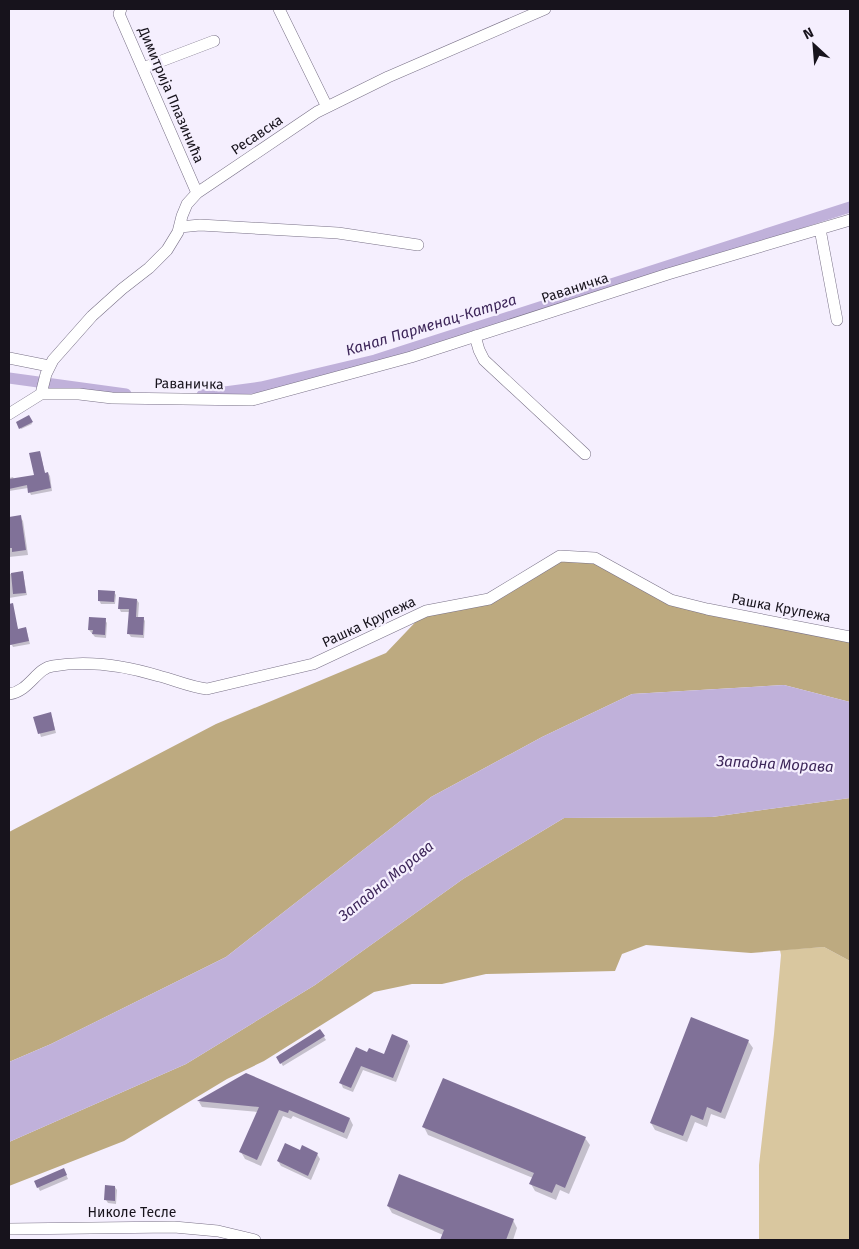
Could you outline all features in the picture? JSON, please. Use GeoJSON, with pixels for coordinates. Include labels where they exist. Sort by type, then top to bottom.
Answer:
{"type":"FeatureCollection","features":[{"type":"Feature","properties":{"kind":"street","name":"Димитрија Плазинића"},"geometry":{"type":"LineString","coordinates":[[120,9],[119,14],[197,193]]}},
{"type":"Feature","properties":{"kind":"street"},"geometry":{"type":"LineString","coordinates":[[280,9],[327,107]]}},
{"type":"Feature","properties":{"kind":"street","name":"Ресавска"},"geometry":{"type":"LineString","coordinates":[[47,370],[92,316],[122,289],[150,268],[167,250],[180,227],[187,204],[197,193],[317,112],[388,77],[545,9]]}},
{"type":"Feature","properties":{"kind":"street"},"geometry":{"type":"LineString","coordinates":[[143,68],[214,41]]}},
{"type":"Feature","properties":{"kind":"street","name":"Раваничка"},"geometry":{"type":"LineString","coordinates":[[42,391],[112,398],[252,400],[411,357],[668,274],[850,220]]}},
{"type":"Feature","properties":{"kind":"street"},"geometry":{"type":"LineString","coordinates":[[180,227],[200,225],[314,232],[418,245]]}},
{"type":"Feature","properties":{"kind":"street"},"geometry":{"type":"LineString","coordinates":[[820,229],[837,320]]}},
{"type":"Feature","properties":{"kind":"street"},"geometry":{"type":"LineString","coordinates":[[475,336],[484,360],[585,454]]}},
{"type":"Feature","properties":{"kind":"street"},"geometry":{"type":"LineString","coordinates":[[9,358],[47,370],[42,391],[9,414]]}},
{"type":"Feature","properties":{"kind":"street","name":"Рашка Крупежа"},"geometry":{"type":"LineString","coordinates":[[9,694],[18,692],[26,687],[46,668],[67,664],[133,669],[193,687],[207,689],[313,664],[426,611],[489,599],[560,556],[595,558],[671,600],[707,609],[850,637]]}},
{"type":"Feature","properties":{"kind":"street","name":"Николе Тесле"},"geometry":{"type":"LineString","coordinates":[[9,1229],[174,1227],[218,1231],[255,1240]]}},
{"type":"Feature","properties":{"kind":"shaded area"},"geometry":{"type":"Polygon","coordinates":[[[560,556],[595,558],[671,600],[850,637],[850,702],[784,685],[632,694],[542,737],[431,797],[226,957],[51,1044],[9,1062],[9,832],[216,724],[386,653],[426,611],[489,599],[560,556]]]}},
{"type":"Feature","properties":{"kind":"shaded area"},"geometry":{"type":"Polygon","coordinates":[[[850,798],[850,961],[824,947],[751,953],[646,945],[622,954],[615,971],[486,974],[442,984],[412,984],[374,992],[264,1061],[227,1079],[124,1141],[9,1186],[9,1142],[186,1064],[315,985],[463,879],[564,818],[712,817],[850,798]]]}},
{"type":"Feature","properties":{"kind":"shaded area"},"geometry":{"type":"Polygon","coordinates":[[[824,947],[850,961],[850,1240],[759,1240],[759,1165],[774,1034],[780,950],[824,947]]]}},
{"type":"Feature","properties":{"kind":"water","name":"Западна Морава"},"geometry":{"type":"Polygon","coordinates":[[[784,685],[850,702],[850,798],[712,817],[564,818],[463,879],[315,985],[186,1064],[9,1142],[9,1062],[51,1044],[226,957],[431,797],[542,737],[632,694],[784,685]]]}},
{"type":"Feature","properties":{"kind":"building"},"geometry":{"type":"Polygon","coordinates":[[[29,415],[33,422],[19,429],[16,422],[29,415]]]}},
{"type":"Feature","properties":{"kind":"building"},"geometry":{"type":"Polygon","coordinates":[[[40,451],[45,473],[48,472],[51,488],[28,493],[27,485],[9,489],[9,479],[34,475],[29,453],[40,451]]]}},
{"type":"Feature","properties":{"kind":"building"},"geometry":{"type":"Polygon","coordinates":[[[21,515],[26,550],[12,552],[12,548],[9,548],[9,517],[21,515]]]}},
{"type":"Feature","properties":{"kind":"building"},"geometry":{"type":"Polygon","coordinates":[[[23,571],[26,593],[13,594],[11,573],[23,571]]]}},
{"type":"Feature","properties":{"kind":"building"},"geometry":{"type":"Polygon","coordinates":[[[98,590],[115,591],[114,602],[98,601],[98,590]]]}},
{"type":"Feature","properties":{"kind":"building"},"geometry":{"type":"Polygon","coordinates":[[[119,597],[137,599],[136,617],[144,617],[143,635],[127,634],[129,609],[118,609],[119,597]]]}},
{"type":"Feature","properties":{"kind":"building"},"geometry":{"type":"Polygon","coordinates":[[[13,603],[18,629],[26,627],[29,641],[10,645],[9,604],[13,603]]]}},
{"type":"Feature","properties":{"kind":"building"},"geometry":{"type":"Polygon","coordinates":[[[89,617],[106,618],[105,635],[92,634],[93,630],[88,630],[89,617]]]}},
{"type":"Feature","properties":{"kind":"building"},"geometry":{"type":"Polygon","coordinates":[[[51,712],[55,730],[38,734],[33,717],[51,712]]]}},
{"type":"Feature","properties":{"kind":"building"},"geometry":{"type":"Polygon","coordinates":[[[691,1017],[749,1040],[721,1113],[707,1107],[703,1120],[691,1115],[683,1136],[650,1123],[691,1017]]]}},
{"type":"Feature","properties":{"kind":"building"},"geometry":{"type":"Polygon","coordinates":[[[320,1029],[325,1036],[280,1064],[276,1057],[320,1029]]]}},
{"type":"Feature","properties":{"kind":"building"},"geometry":{"type":"Polygon","coordinates":[[[392,1034],[408,1041],[393,1078],[361,1066],[351,1088],[339,1083],[356,1047],[367,1052],[369,1048],[384,1054],[392,1034]]]}},
{"type":"Feature","properties":{"kind":"building"},"geometry":{"type":"Polygon","coordinates":[[[246,1073],[350,1118],[344,1133],[289,1110],[288,1113],[279,1110],[257,1160],[239,1152],[259,1107],[197,1101],[246,1073]]]}},
{"type":"Feature","properties":{"kind":"building"},"geometry":{"type":"Polygon","coordinates":[[[443,1078],[586,1137],[565,1188],[556,1184],[552,1193],[529,1184],[534,1173],[422,1127],[443,1078]]]}},
{"type":"Feature","properties":{"kind":"building"},"geometry":{"type":"Polygon","coordinates":[[[285,1143],[300,1150],[302,1145],[318,1153],[308,1176],[277,1161],[285,1143]]]}},
{"type":"Feature","properties":{"kind":"building"},"geometry":{"type":"Polygon","coordinates":[[[64,1168],[67,1175],[37,1188],[34,1181],[64,1168]]]}},
{"type":"Feature","properties":{"kind":"building"},"geometry":{"type":"Polygon","coordinates":[[[399,1174],[514,1219],[506,1240],[440,1240],[444,1230],[387,1206],[399,1174]]]}},
{"type":"Feature","properties":{"kind":"building"},"geometry":{"type":"Polygon","coordinates":[[[105,1185],[115,1186],[115,1201],[104,1200],[105,1185]]]}},
{"type":"Feature","properties":{"kind":"waterway","name":"Канал Парменац-Катрга"},"geometry":{"type":"LineString","coordinates":[[202,395],[261,387],[375,360],[850,207]]}},
{"type":"Feature","properties":{"kind":"waterway","name":"Канал Парменац-Катрга"},"geometry":{"type":"LineString","coordinates":[[9,378],[126,394]]}}]}
